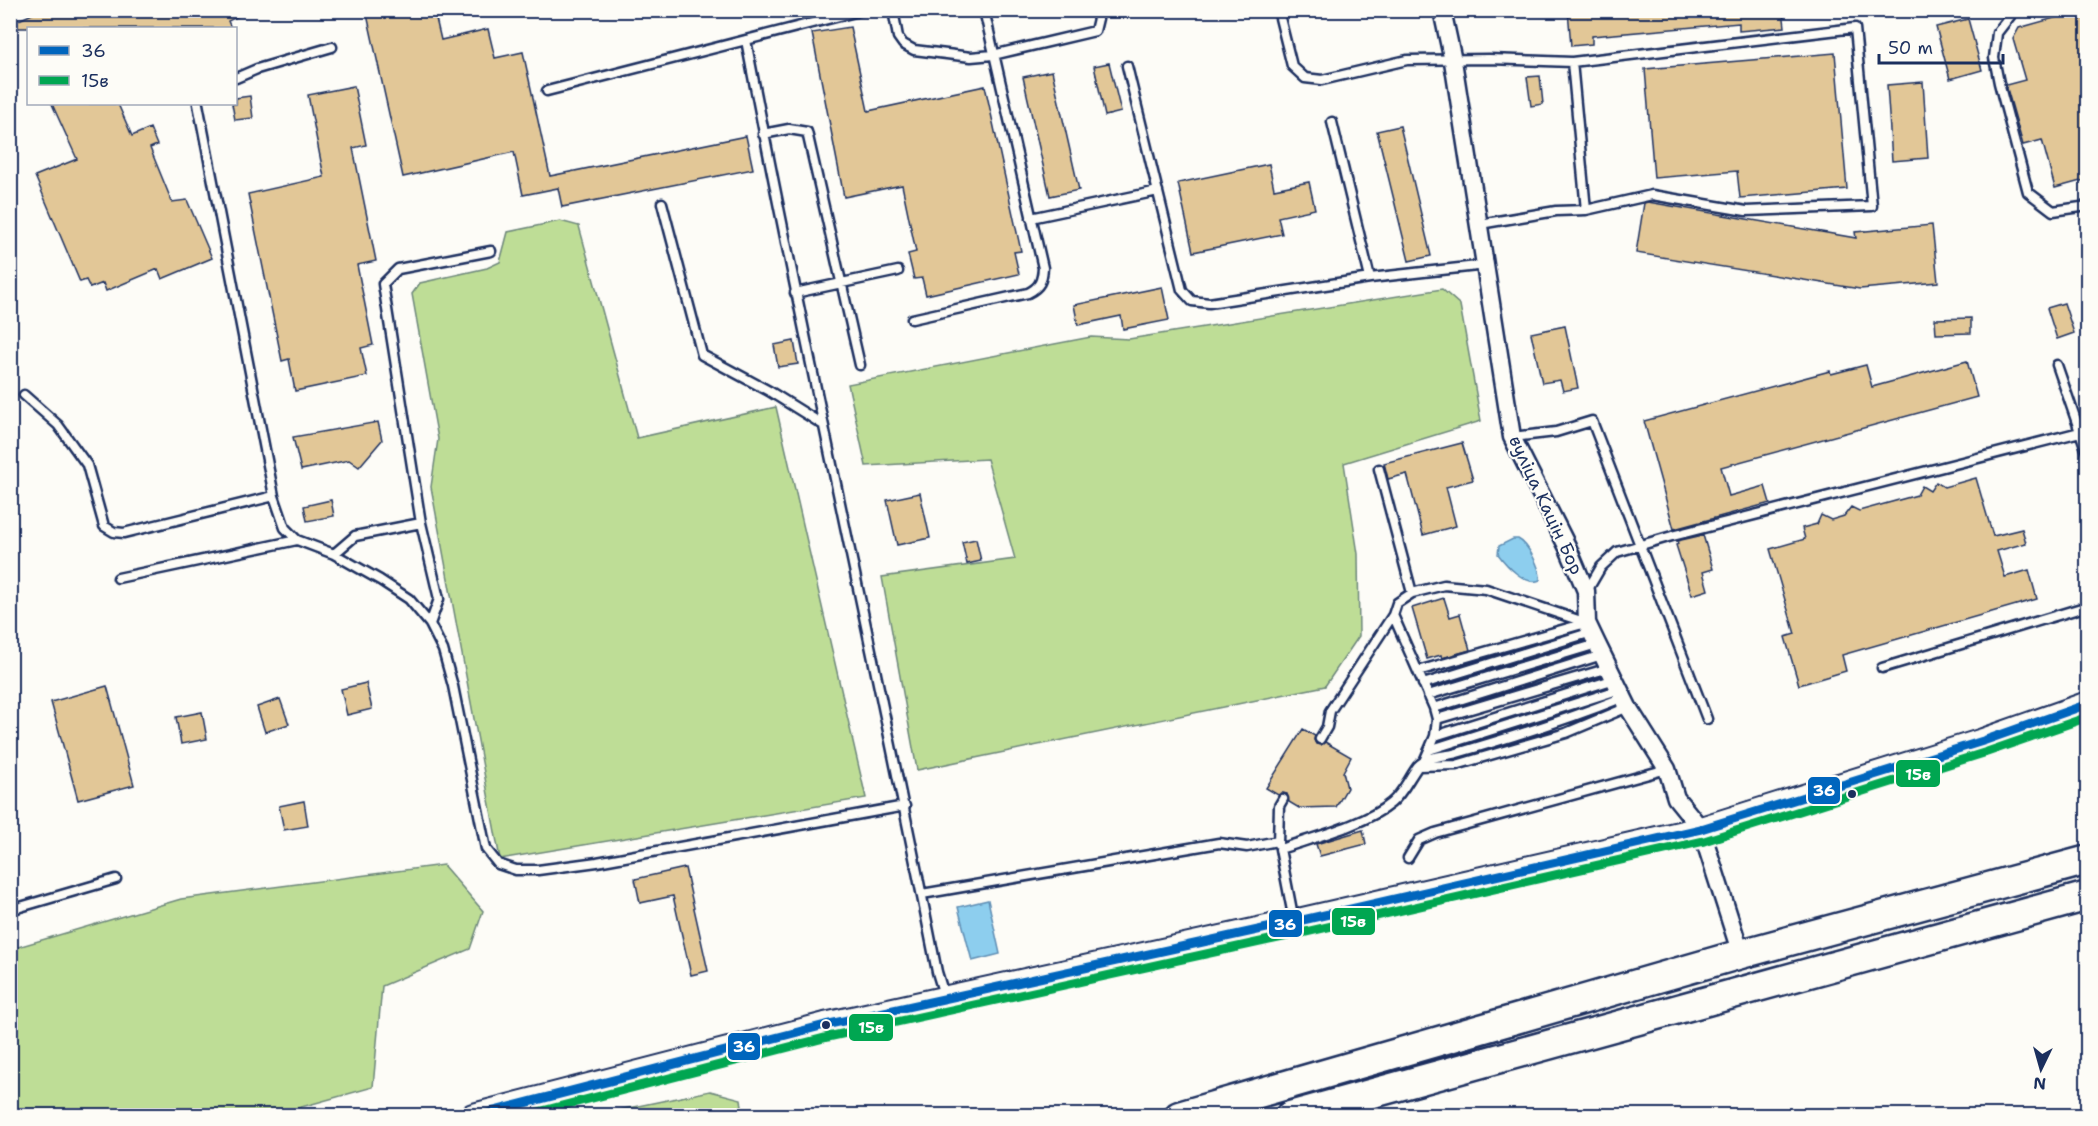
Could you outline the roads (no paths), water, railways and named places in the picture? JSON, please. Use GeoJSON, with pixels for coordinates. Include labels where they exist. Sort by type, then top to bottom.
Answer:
{"type":"FeatureCollection","features":[{"type":"Feature","properties":{"kind":"highway"},"geometry":{"type":"LineString","coordinates":[[1179,1116],[1741,954],[2088,860]]}},
{"type":"Feature","properties":{"kind":"highway"},"geometry":{"type":"LineString","coordinates":[[1290,1116],[2088,896]]}},
{"type":"Feature","properties":{"kind":"main road"},"geometry":{"type":"LineString","coordinates":[[473,1116],[825,1025],[1294,922],[1701,829],[1762,812],[1983,741],[2088,704]]}},
{"type":"Feature","properties":{"kind":"street","name":"вуліца Кацін Бор"},"geometry":{"type":"LineString","coordinates":[[1442,10],[1453,61],[1512,437],[1567,546],[1586,591],[1609,666],[1667,769],[1676,798],[1701,829],[1741,954]]}},
{"type":"Feature","properties":{"kind":"lane"},"geometry":{"type":"LineString","coordinates":[[548,91],[863,10]]}},
{"type":"Feature","properties":{"kind":"lane"},"geometry":{"type":"LineString","coordinates":[[892,10],[898,37],[903,45],[914,50],[971,57],[993,55],[1095,31],[1100,10]]}},
{"type":"Feature","properties":{"kind":"lane"},"geometry":{"type":"LineString","coordinates":[[912,320],[1028,293],[1036,289],[1042,280],[1043,268],[984,10]]}},
{"type":"Feature","properties":{"kind":"lane"},"geometry":{"type":"LineString","coordinates":[[1278,10],[1292,66],[1305,78],[1322,80],[1407,60],[1489,59],[1572,62],[1855,28],[1872,206],[1746,211],[1652,195],[1586,210],[1556,211],[1479,224]]}},
{"type":"Feature","properties":{"kind":"lane"},"geometry":{"type":"LineString","coordinates":[[2018,10],[2014,11],[1997,33],[1994,58],[2028,192],[2053,211],[2088,206]]}},
{"type":"Feature","properties":{"kind":"lane"},"geometry":{"type":"LineString","coordinates":[[746,40],[822,424],[945,999]]}},
{"type":"Feature","properties":{"kind":"lane"},"geometry":{"type":"LineString","coordinates":[[237,78],[257,69],[332,47]]}},
{"type":"Feature","properties":{"kind":"lane"},"geometry":{"type":"LineString","coordinates":[[1572,62],[1586,210]]}},
{"type":"Feature","properties":{"kind":"lane"},"geometry":{"type":"LineString","coordinates":[[1126,66],[1182,290],[1192,301],[1209,303],[1370,278],[1486,265]]}},
{"type":"Feature","properties":{"kind":"lane"},"geometry":{"type":"LineString","coordinates":[[198,105],[274,496],[285,528],[297,540],[334,554],[409,599],[430,624],[443,650],[453,686],[486,849],[498,864],[516,870],[538,870],[597,862],[905,806]]}},
{"type":"Feature","properties":{"kind":"lane"},"geometry":{"type":"LineString","coordinates":[[1332,122],[1370,278]]}},
{"type":"Feature","properties":{"kind":"lane"},"geometry":{"type":"LineString","coordinates":[[764,134],[789,129],[807,132],[860,364]]}},
{"type":"Feature","properties":{"kind":"lane"},"geometry":{"type":"LineString","coordinates":[[1031,218],[1158,191]]}},
{"type":"Feature","properties":{"kind":"lane"},"geometry":{"type":"LineString","coordinates":[[662,203],[702,355],[769,391],[822,424]]}},
{"type":"Feature","properties":{"kind":"lane"},"geometry":{"type":"LineString","coordinates":[[430,624],[439,599],[421,523],[383,284],[398,270],[492,251]]}},
{"type":"Feature","properties":{"kind":"lane"},"geometry":{"type":"LineString","coordinates":[[795,293],[898,271]]}},
{"type":"Feature","properties":{"kind":"lane"},"geometry":{"type":"LineString","coordinates":[[2057,364],[2088,455]]}},
{"type":"Feature","properties":{"kind":"lane"},"geometry":{"type":"LineString","coordinates":[[24,395],[58,425],[87,465],[104,526],[114,532],[124,533],[274,496]]}},
{"type":"Feature","properties":{"kind":"lane"},"geometry":{"type":"LineString","coordinates":[[1512,437],[1556,432],[1592,421],[1638,546],[1707,720]]}},
{"type":"Feature","properties":{"kind":"lane"},"geometry":{"type":"LineString","coordinates":[[1586,591],[1601,567],[1617,552],[2080,432]]}},
{"type":"Feature","properties":{"kind":"lane"},"geometry":{"type":"LineString","coordinates":[[1380,469],[1412,592]]}},
{"type":"Feature","properties":{"kind":"lane"},"geometry":{"type":"LineString","coordinates":[[334,554],[355,536],[421,523]]}},
{"type":"Feature","properties":{"kind":"lane"},"geometry":{"type":"LineString","coordinates":[[118,578],[297,540]]}},
{"type":"Feature","properties":{"kind":"lane"},"geometry":{"type":"LineString","coordinates":[[1320,739],[1326,728],[1330,711],[1393,615],[1397,603],[1412,592],[1444,585],[1486,589],[1609,666]]}},
{"type":"Feature","properties":{"kind":"lane"},"geometry":{"type":"LineString","coordinates":[[1882,668],[2088,606]]}},
{"type":"Feature","properties":{"kind":"lane"},"geometry":{"type":"LineString","coordinates":[[922,894],[1220,843],[1247,848],[1278,845],[1368,818],[1391,804],[1401,792],[1407,779],[1422,763],[1435,736],[1437,719],[1434,708],[1393,615]]}},
{"type":"Feature","properties":{"kind":"lane"},"geometry":{"type":"LineString","coordinates":[[1418,671],[1609,666]]}},
{"type":"Feature","properties":{"kind":"lane"},"geometry":{"type":"LineString","coordinates":[[1423,684],[1609,666]]}},
{"type":"Feature","properties":{"kind":"lane"},"geometry":{"type":"LineString","coordinates":[[1428,695],[1609,666]]}},
{"type":"Feature","properties":{"kind":"lane"},"geometry":{"type":"LineString","coordinates":[[1434,708],[1609,666]]}},
{"type":"Feature","properties":{"kind":"lane"},"geometry":{"type":"LineString","coordinates":[[1437,719],[1609,666]]}},
{"type":"Feature","properties":{"kind":"lane"},"geometry":{"type":"LineString","coordinates":[[1435,736],[1609,666]]}},
{"type":"Feature","properties":{"kind":"lane"},"geometry":{"type":"LineString","coordinates":[[1429,750],[1609,666]]}},
{"type":"Feature","properties":{"kind":"lane"},"geometry":{"type":"LineString","coordinates":[[1422,763],[1456,765],[1566,733],[1609,666]]}},
{"type":"Feature","properties":{"kind":"lane"},"geometry":{"type":"LineString","coordinates":[[1408,858],[1419,840],[1435,832],[1667,769]]}},
{"type":"Feature","properties":{"kind":"lane"},"geometry":{"type":"LineString","coordinates":[[1283,798],[1279,806],[1278,845],[1294,922]]}},
{"type":"Feature","properties":{"kind":"lane"},"geometry":{"type":"LineString","coordinates":[[10,910],[116,879]]}},
{"type":"Feature","properties":{"kind":"water"},"geometry":{"type":"Polygon","coordinates":[[[1518,539],[1530,551],[1540,580],[1523,578],[1511,569],[1498,554],[1499,546],[1518,539]]]}},
{"type":"Feature","properties":{"kind":"water"},"geometry":{"type":"Polygon","coordinates":[[[988,900],[1000,954],[972,961],[958,907],[988,900]]]}}]}
